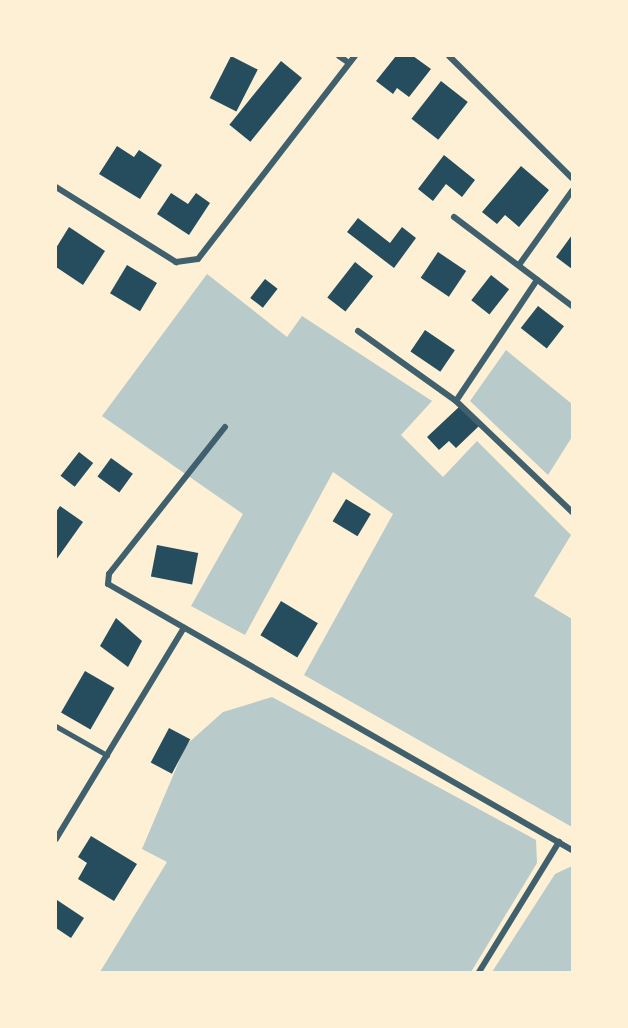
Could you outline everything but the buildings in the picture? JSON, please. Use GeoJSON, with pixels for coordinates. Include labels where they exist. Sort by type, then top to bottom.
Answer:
{"type":"FeatureCollection","features":[{"type":"Feature","properties":{"kind":"street"},"geometry":{"type":"LineString","coordinates":[[339,56],[349,63]]}},
{"type":"Feature","properties":{"kind":"street"},"geometry":{"type":"LineString","coordinates":[[56,187],[176,262],[198,259],[355,56]]}},
{"type":"Feature","properties":{"kind":"street"},"geometry":{"type":"LineString","coordinates":[[448,56],[573,178]]}},
{"type":"Feature","properties":{"kind":"street"},"geometry":{"type":"LineString","coordinates":[[519,265],[573,192]]}},
{"type":"Feature","properties":{"kind":"street"},"geometry":{"type":"LineString","coordinates":[[454,217],[573,306]]}},
{"type":"Feature","properties":{"kind":"street"},"geometry":{"type":"LineString","coordinates":[[456,401],[537,279]]}},
{"type":"Feature","properties":{"kind":"street"},"geometry":{"type":"LineString","coordinates":[[358,331],[456,401],[573,512]]}},
{"type":"Feature","properties":{"kind":"street"},"geometry":{"type":"LineString","coordinates":[[225,427],[109,574],[108,584],[573,850]]}},
{"type":"Feature","properties":{"kind":"street"},"geometry":{"type":"LineString","coordinates":[[56,839],[184,628]]}},
{"type":"Feature","properties":{"kind":"street"},"geometry":{"type":"LineString","coordinates":[[479,972],[559,842]]}},
{"type":"Feature","properties":{"kind":"lane"},"geometry":{"type":"LineString","coordinates":[[56,726],[106,755]]}},
{"type":"Feature","properties":{"kind":"shaded area"},"geometry":{"type":"Polygon","coordinates":[[[207,274],[287,337],[302,316],[432,401],[401,435],[443,477],[477,441],[571,535],[534,596],[572,619],[572,827],[304,675],[393,514],[333,472],[245,635],[191,606],[243,514],[102,416],[207,274]]]}},
{"type":"Feature","properties":{"kind":"shaded area"},"geometry":{"type":"Polygon","coordinates":[[[506,350],[572,404],[572,437],[548,475],[470,401],[506,350]]]}},
{"type":"Feature","properties":{"kind":"shaded area"},"geometry":{"type":"Polygon","coordinates":[[[272,697],[536,840],[537,863],[471,972],[100,972],[167,862],[142,849],[186,745],[223,712],[272,697]]]}},
{"type":"Feature","properties":{"kind":"shaded area"},"geometry":{"type":"Polygon","coordinates":[[[572,866],[572,972],[492,972],[555,874],[572,866]]]}}]}
